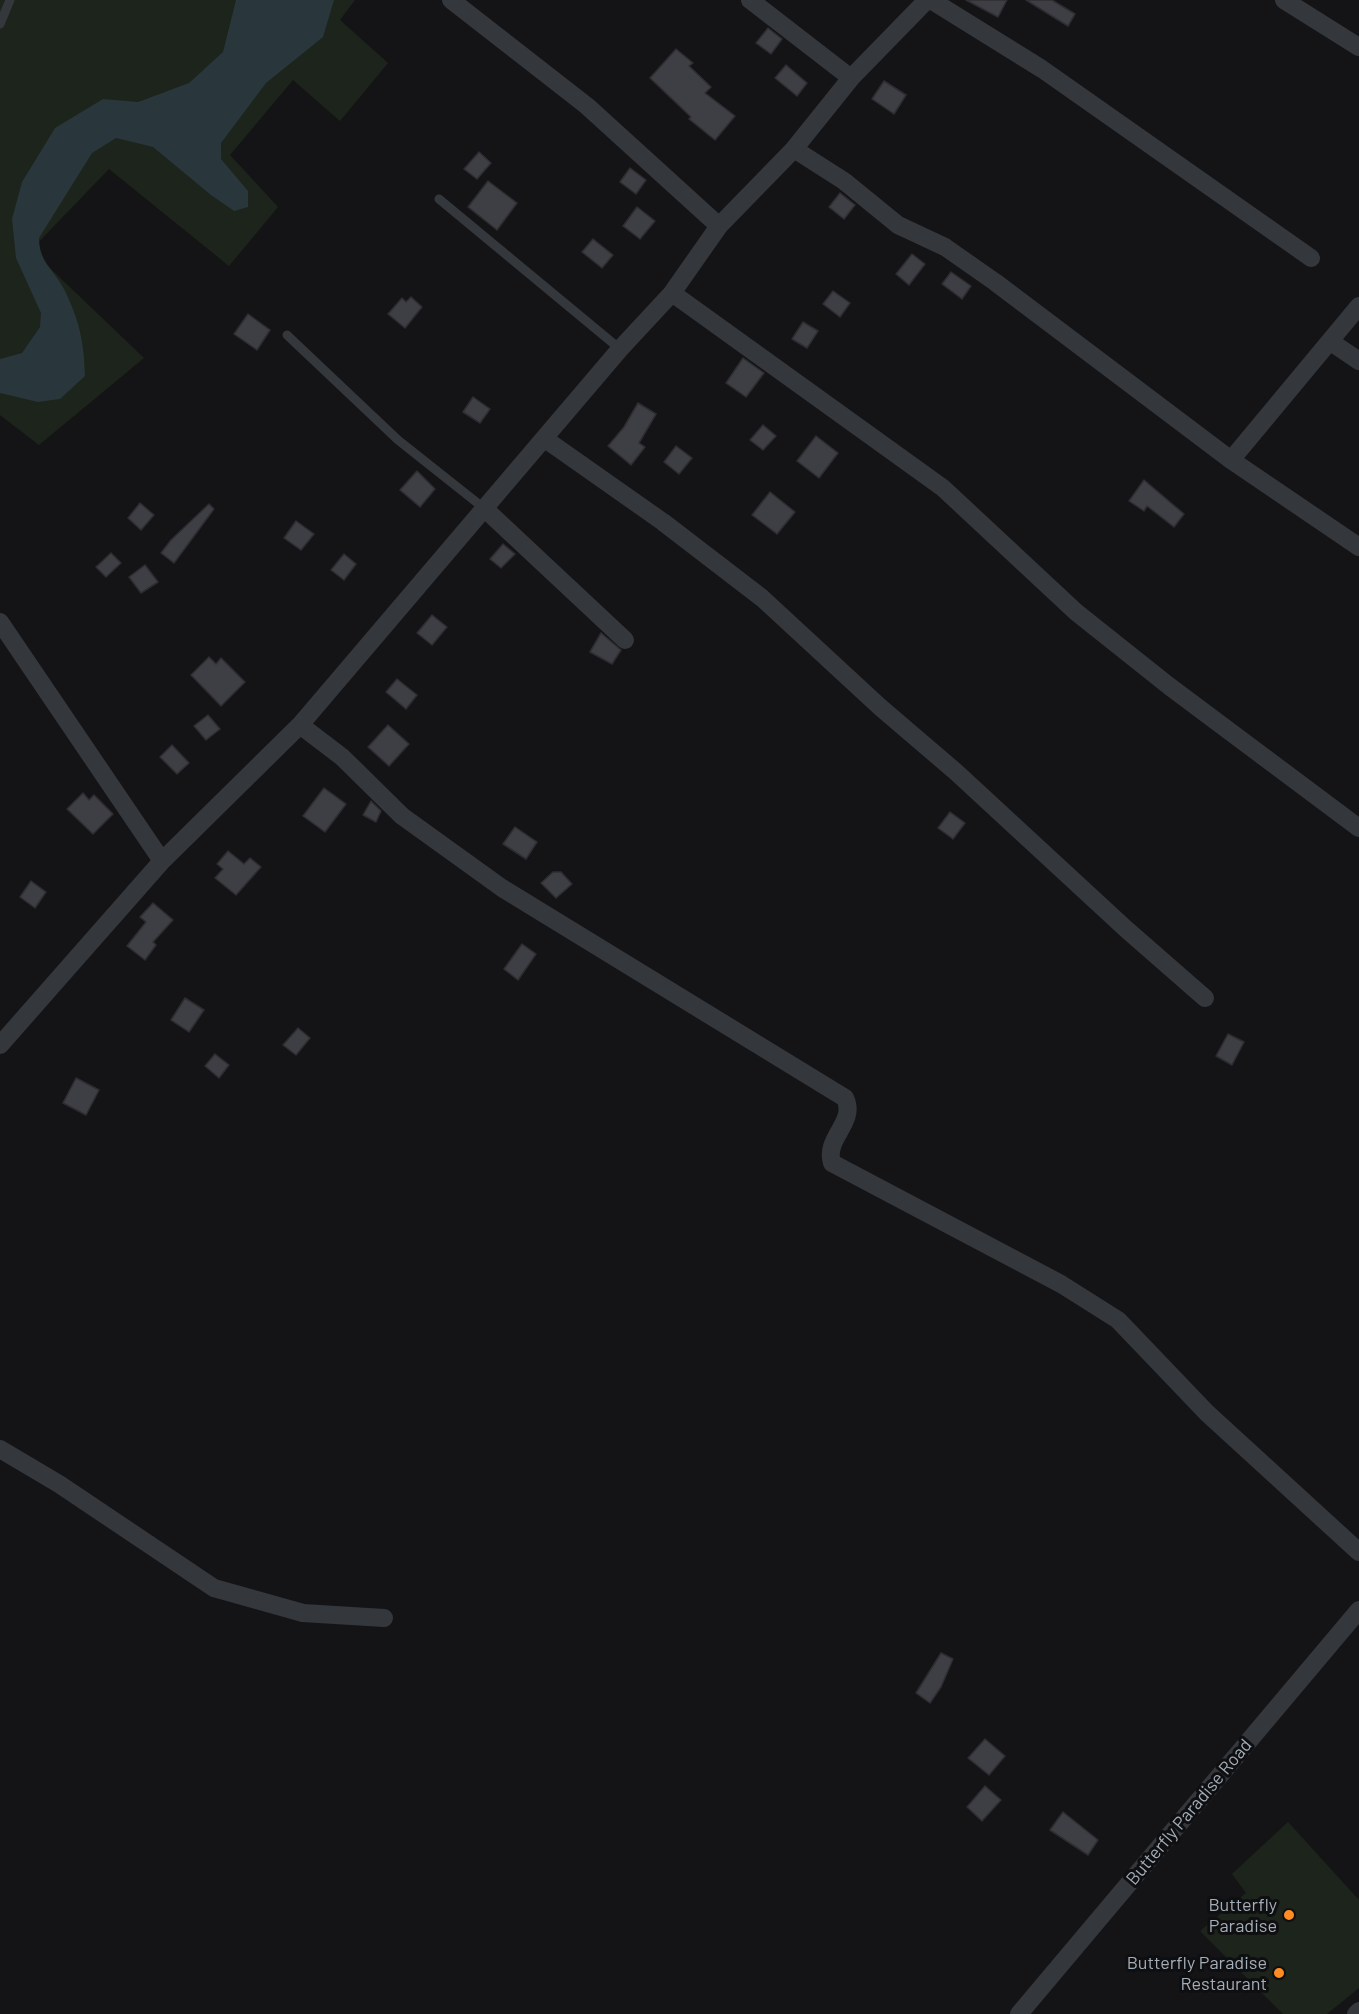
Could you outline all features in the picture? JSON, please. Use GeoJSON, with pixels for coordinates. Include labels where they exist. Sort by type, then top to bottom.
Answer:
{"type":"FeatureCollection","features":[{"type":"Feature","properties":{"kind":"street"},"geometry":{"type":"LineString","coordinates":[[451,0],[586,106],[719,226]]}},
{"type":"Feature","properties":{"kind":"street"},"geometry":{"type":"LineString","coordinates":[[750,0],[851,78]]}},
{"type":"Feature","properties":{"kind":"street"},"geometry":{"type":"LineString","coordinates":[[0,1045],[162,861],[300,724],[486,509],[620,349],[672,293],[719,226],[794,149],[851,78],[929,0],[1042,69],[1311,258]]}},
{"type":"Feature","properties":{"kind":"street"},"geometry":{"type":"LineString","coordinates":[[1284,0],[1359,47]]}},
{"type":"Feature","properties":{"kind":"street"},"geometry":{"type":"LineString","coordinates":[[794,149],[844,181],[898,225],[945,247],[995,282],[1231,460],[1359,547]]}},
{"type":"Feature","properties":{"kind":"street"},"geometry":{"type":"LineString","coordinates":[[672,293],[943,488],[1076,612],[1169,686],[1359,828]]}},
{"type":"Feature","properties":{"kind":"street"},"geometry":{"type":"LineString","coordinates":[[1231,460],[1359,306]]}},
{"type":"Feature","properties":{"kind":"street"},"geometry":{"type":"LineString","coordinates":[[1331,342],[1359,361]]}},
{"type":"Feature","properties":{"kind":"street"},"geometry":{"type":"LineString","coordinates":[[545,439],[663,522],[762,598],[880,707],[956,772],[1126,929],[1205,998]]}},
{"type":"Feature","properties":{"kind":"street"},"geometry":{"type":"LineString","coordinates":[[486,509],[625,640]]}},
{"type":"Feature","properties":{"kind":"street"},"geometry":{"type":"LineString","coordinates":[[0,622],[162,861]]}},
{"type":"Feature","properties":{"kind":"street"},"geometry":{"type":"LineString","coordinates":[[300,724],[342,757],[402,816],[502,888],[845,1098],[849,1106],[848,1116],[831,1145],[829,1153],[832,1163],[1062,1284],[1118,1320],[1207,1413],[1359,1552]]}},
{"type":"Feature","properties":{"kind":"street"},"geometry":{"type":"LineString","coordinates":[[0,1449],[59,1484],[214,1588],[303,1613],[384,1618]]}},
{"type":"Feature","properties":{"kind":"street","name":"Butterfly Paradise Road"},"geometry":{"type":"LineString","coordinates":[[1019,2014],[1359,1610]]}},
{"type":"Feature","properties":{"kind":"lane"},"geometry":{"type":"LineString","coordinates":[[0,24],[10,0]]}},
{"type":"Feature","properties":{"kind":"lane"},"geometry":{"type":"LineString","coordinates":[[439,199],[620,349]]}},
{"type":"Feature","properties":{"kind":"lane"},"geometry":{"type":"LineString","coordinates":[[287,335],[398,440],[486,509]]}},
{"type":"Feature","properties":{"kind":"shaded area"},"geometry":{"type":"Polygon","coordinates":[[[0,0],[355,0],[340,20],[388,63],[340,121],[293,80],[230,155],[278,207],[229,266],[109,169],[31,250],[144,358],[39,445],[0,415],[0,0]]]}},
{"type":"Feature","properties":{"kind":"shaded area"},"geometry":{"type":"Polygon","coordinates":[[[236,0],[334,0],[323,37],[266,83],[221,143],[221,159],[248,191],[248,207],[234,211],[153,147],[116,138],[92,153],[39,238],[42,254],[65,291],[78,323],[84,353],[85,376],[60,399],[38,402],[0,393],[0,359],[22,353],[40,327],[41,313],[16,258],[12,219],[22,182],[55,128],[103,99],[138,102],[189,83],[223,52],[236,0]]]}},
{"type":"Feature","properties":{"kind":"shaded area","name":"Butterfly Paradise"},"geometry":{"type":"Polygon","coordinates":[[[1288,1822],[1359,1900],[1359,1988],[1327,2014],[1283,2014],[1200,1931],[1246,1893],[1232,1874],[1288,1822]]]}},
{"type":"Feature","properties":{"kind":"building"},"geometry":{"type":"Polygon","coordinates":[[[966,0],[1007,0],[998,17],[966,0]]]}},
{"type":"Feature","properties":{"kind":"building"},"geometry":{"type":"Polygon","coordinates":[[[1026,0],[1052,0],[1075,14],[1068,26],[1026,0]]]}},
{"type":"Feature","properties":{"kind":"building"},"geometry":{"type":"Polygon","coordinates":[[[768,28],[782,39],[771,54],[756,43],[768,28]]]}},
{"type":"Feature","properties":{"kind":"building"},"geometry":{"type":"Polygon","coordinates":[[[676,49],[693,63],[689,66],[711,87],[705,93],[735,116],[715,140],[689,119],[691,117],[650,78],[676,49]]]}},
{"type":"Feature","properties":{"kind":"building"},"geometry":{"type":"Polygon","coordinates":[[[786,65],[807,83],[797,96],[775,78],[786,65]]]}},
{"type":"Feature","properties":{"kind":"building"},"geometry":{"type":"Polygon","coordinates":[[[884,81],[906,95],[894,114],[872,99],[884,81]]]}},
{"type":"Feature","properties":{"kind":"building"},"geometry":{"type":"Polygon","coordinates":[[[479,152],[491,163],[477,179],[464,169],[479,152]]]}},
{"type":"Feature","properties":{"kind":"building"},"geometry":{"type":"Polygon","coordinates":[[[630,168],[646,180],[636,194],[620,182],[630,168]]]}},
{"type":"Feature","properties":{"kind":"building"},"geometry":{"type":"Polygon","coordinates":[[[488,181],[517,203],[497,230],[468,207],[488,181]]]}},
{"type":"Feature","properties":{"kind":"building"},"geometry":{"type":"Polygon","coordinates":[[[840,193],[855,205],[844,219],[829,207],[840,193]]]}},
{"type":"Feature","properties":{"kind":"building"},"geometry":{"type":"Polygon","coordinates":[[[637,207],[655,221],[640,239],[623,226],[637,207]]]}},
{"type":"Feature","properties":{"kind":"building"},"geometry":{"type":"Polygon","coordinates":[[[593,239],[613,255],[602,268],[582,252],[593,239]]]}},
{"type":"Feature","properties":{"kind":"building"},"geometry":{"type":"Polygon","coordinates":[[[912,254],[925,264],[909,285],[896,274],[912,254]]]}},
{"type":"Feature","properties":{"kind":"building"},"geometry":{"type":"Polygon","coordinates":[[[951,272],[971,286],[962,299],[942,284],[951,272]]]}},
{"type":"Feature","properties":{"kind":"building"},"geometry":{"type":"Polygon","coordinates":[[[833,291],[850,303],[840,317],[823,304],[833,291]]]}},
{"type":"Feature","properties":{"kind":"building"},"geometry":{"type":"Polygon","coordinates":[[[411,297],[422,307],[405,328],[388,314],[402,298],[406,302],[411,297]]]}},
{"type":"Feature","properties":{"kind":"building"},"geometry":{"type":"Polygon","coordinates":[[[248,314],[270,330],[257,350],[234,334],[248,314]]]}},
{"type":"Feature","properties":{"kind":"building"},"geometry":{"type":"Polygon","coordinates":[[[803,322],[818,331],[807,348],[792,339],[803,322]]]}},
{"type":"Feature","properties":{"kind":"building"},"geometry":{"type":"Polygon","coordinates":[[[743,358],[764,373],[746,397],[726,383],[743,358]]]}},
{"type":"Feature","properties":{"kind":"building"},"geometry":{"type":"Polygon","coordinates":[[[473,397],[490,409],[480,423],[463,412],[473,397]]]}},
{"type":"Feature","properties":{"kind":"building"},"geometry":{"type":"Polygon","coordinates":[[[638,403],[656,414],[639,443],[645,447],[631,465],[608,446],[624,427],[638,403]]]}},
{"type":"Feature","properties":{"kind":"building"},"geometry":{"type":"Polygon","coordinates":[[[763,425],[776,436],[763,450],[750,440],[763,425]]]}},
{"type":"Feature","properties":{"kind":"building"},"geometry":{"type":"Polygon","coordinates":[[[816,436],[838,453],[819,478],[797,461],[816,436]]]}},
{"type":"Feature","properties":{"kind":"building"},"geometry":{"type":"Polygon","coordinates":[[[676,446],[692,458],[679,474],[664,462],[676,446]]]}},
{"type":"Feature","properties":{"kind":"building"},"geometry":{"type":"Polygon","coordinates":[[[417,471],[435,489],[420,507],[400,490],[417,471]]]}},
{"type":"Feature","properties":{"kind":"building"},"geometry":{"type":"Polygon","coordinates":[[[1144,480],[1184,514],[1174,527],[1147,506],[1144,511],[1129,501],[1144,480]]]}},
{"type":"Feature","properties":{"kind":"building"},"geometry":{"type":"Polygon","coordinates":[[[770,492],[795,512],[777,534],[752,515],[770,492]]]}},
{"type":"Feature","properties":{"kind":"building"},"geometry":{"type":"Polygon","coordinates":[[[140,503],[154,515],[141,530],[128,518],[140,503]]]}},
{"type":"Feature","properties":{"kind":"building"},"geometry":{"type":"Polygon","coordinates":[[[209,504],[214,509],[174,563],[161,553],[171,540],[209,504]]]}},
{"type":"Feature","properties":{"kind":"building"},"geometry":{"type":"Polygon","coordinates":[[[296,521],[314,534],[301,550],[284,538],[296,521]]]}},
{"type":"Feature","properties":{"kind":"building"},"geometry":{"type":"Polygon","coordinates":[[[503,544],[515,554],[501,568],[490,559],[503,544]]]}},
{"type":"Feature","properties":{"kind":"building"},"geometry":{"type":"Polygon","coordinates":[[[111,553],[121,563],[106,577],[96,567],[111,553]]]}},
{"type":"Feature","properties":{"kind":"building"},"geometry":{"type":"Polygon","coordinates":[[[344,554],[356,564],[344,580],[331,570],[344,554]]]}},
{"type":"Feature","properties":{"kind":"building"},"geometry":{"type":"Polygon","coordinates":[[[145,565],[158,582],[141,593],[129,577],[145,565]]]}},
{"type":"Feature","properties":{"kind":"building"},"geometry":{"type":"Polygon","coordinates":[[[432,615],[447,627],[432,645],[417,633],[432,615]]]}},
{"type":"Feature","properties":{"kind":"building"},"geometry":{"type":"Polygon","coordinates":[[[601,633],[621,650],[612,664],[590,652],[601,633]]]}},
{"type":"Feature","properties":{"kind":"building"},"geometry":{"type":"Polygon","coordinates":[[[209,657],[216,664],[221,658],[245,682],[221,706],[191,675],[209,657]]]}},
{"type":"Feature","properties":{"kind":"building"},"geometry":{"type":"Polygon","coordinates":[[[397,679],[417,695],[406,709],[386,692],[397,679]]]}},
{"type":"Feature","properties":{"kind":"building"},"geometry":{"type":"Polygon","coordinates":[[[208,715],[220,729],[206,740],[194,726],[208,715]]]}},
{"type":"Feature","properties":{"kind":"building"},"geometry":{"type":"Polygon","coordinates":[[[388,725],[409,744],[389,766],[368,747],[388,725]]]}},
{"type":"Feature","properties":{"kind":"building"},"geometry":{"type":"Polygon","coordinates":[[[172,745],[189,763],[177,774],[160,757],[172,745]]]}},
{"type":"Feature","properties":{"kind":"building"},"geometry":{"type":"Polygon","coordinates":[[[324,788],[346,804],[325,832],[303,816],[324,788]]]}},
{"type":"Feature","properties":{"kind":"building"},"geometry":{"type":"Polygon","coordinates":[[[83,793],[89,800],[94,795],[113,814],[93,834],[67,809],[83,793]]]}},
{"type":"Feature","properties":{"kind":"building"},"geometry":{"type":"Polygon","coordinates":[[[371,801],[381,811],[376,822],[363,815],[371,801]]]}},
{"type":"Feature","properties":{"kind":"building"},"geometry":{"type":"Polygon","coordinates":[[[950,812],[965,823],[953,839],[938,828],[950,812]]]}},
{"type":"Feature","properties":{"kind":"building"},"geometry":{"type":"Polygon","coordinates":[[[515,827],[537,842],[526,859],[503,844],[515,827]]]}},
{"type":"Feature","properties":{"kind":"building"},"geometry":{"type":"Polygon","coordinates":[[[228,851],[244,864],[250,858],[261,867],[236,895],[215,878],[223,869],[217,864],[228,851]]]}},
{"type":"Feature","properties":{"kind":"building"},"geometry":{"type":"Polygon","coordinates":[[[553,872],[561,872],[572,884],[556,898],[541,883],[553,872]]]}},
{"type":"Feature","properties":{"kind":"building"},"geometry":{"type":"Polygon","coordinates":[[[31,881],[46,892],[35,908],[20,897],[31,881]]]}},
{"type":"Feature","properties":{"kind":"building"},"geometry":{"type":"Polygon","coordinates":[[[153,903],[173,920],[153,942],[156,945],[145,960],[127,946],[146,922],[140,917],[153,903]]]}},
{"type":"Feature","properties":{"kind":"building"},"geometry":{"type":"Polygon","coordinates":[[[522,944],[536,954],[518,980],[504,969],[522,944]]]}},
{"type":"Feature","properties":{"kind":"building"},"geometry":{"type":"Polygon","coordinates":[[[185,998],[204,1010],[189,1032],[171,1020],[185,998]]]}},
{"type":"Feature","properties":{"kind":"building"},"geometry":{"type":"Polygon","coordinates":[[[298,1028],[310,1038],[296,1055],[283,1045],[298,1028]]]}},
{"type":"Feature","properties":{"kind":"building"},"geometry":{"type":"Polygon","coordinates":[[[1228,1034],[1244,1042],[1232,1065],[1216,1056],[1228,1034]]]}},
{"type":"Feature","properties":{"kind":"building"},"geometry":{"type":"Polygon","coordinates":[[[215,1054],[229,1065],[219,1078],[205,1066],[215,1054]]]}},
{"type":"Feature","properties":{"kind":"building"},"geometry":{"type":"Polygon","coordinates":[[[76,1078],[99,1090],[86,1115],[63,1103],[76,1078]]]}},
{"type":"Feature","properties":{"kind":"building"},"geometry":{"type":"Polygon","coordinates":[[[941,1653],[953,1659],[941,1687],[930,1703],[916,1693],[941,1653]]]}},
{"type":"Feature","properties":{"kind":"building"},"geometry":{"type":"Polygon","coordinates":[[[985,1739],[1005,1756],[989,1775],[968,1758],[985,1739]]]}},
{"type":"Feature","properties":{"kind":"building"},"geometry":{"type":"Polygon","coordinates":[[[985,1786],[1001,1800],[982,1821],[967,1807],[985,1786]]]}},
{"type":"Feature","properties":{"kind":"building"},"geometry":{"type":"Polygon","coordinates":[[[1063,1812],[1098,1840],[1088,1855],[1050,1830],[1063,1812]]]}},
{"type":"Feature","properties":{"kind":"place","name":"Butterfly Paradise"},"geometry":{"type":"Point","coordinates":[1289,1915]}},
{"type":"Feature","properties":{"kind":"place","name":"Butterfly Paradise Restaurant"},"geometry":{"type":"Point","coordinates":[1279,1973]}}]}
